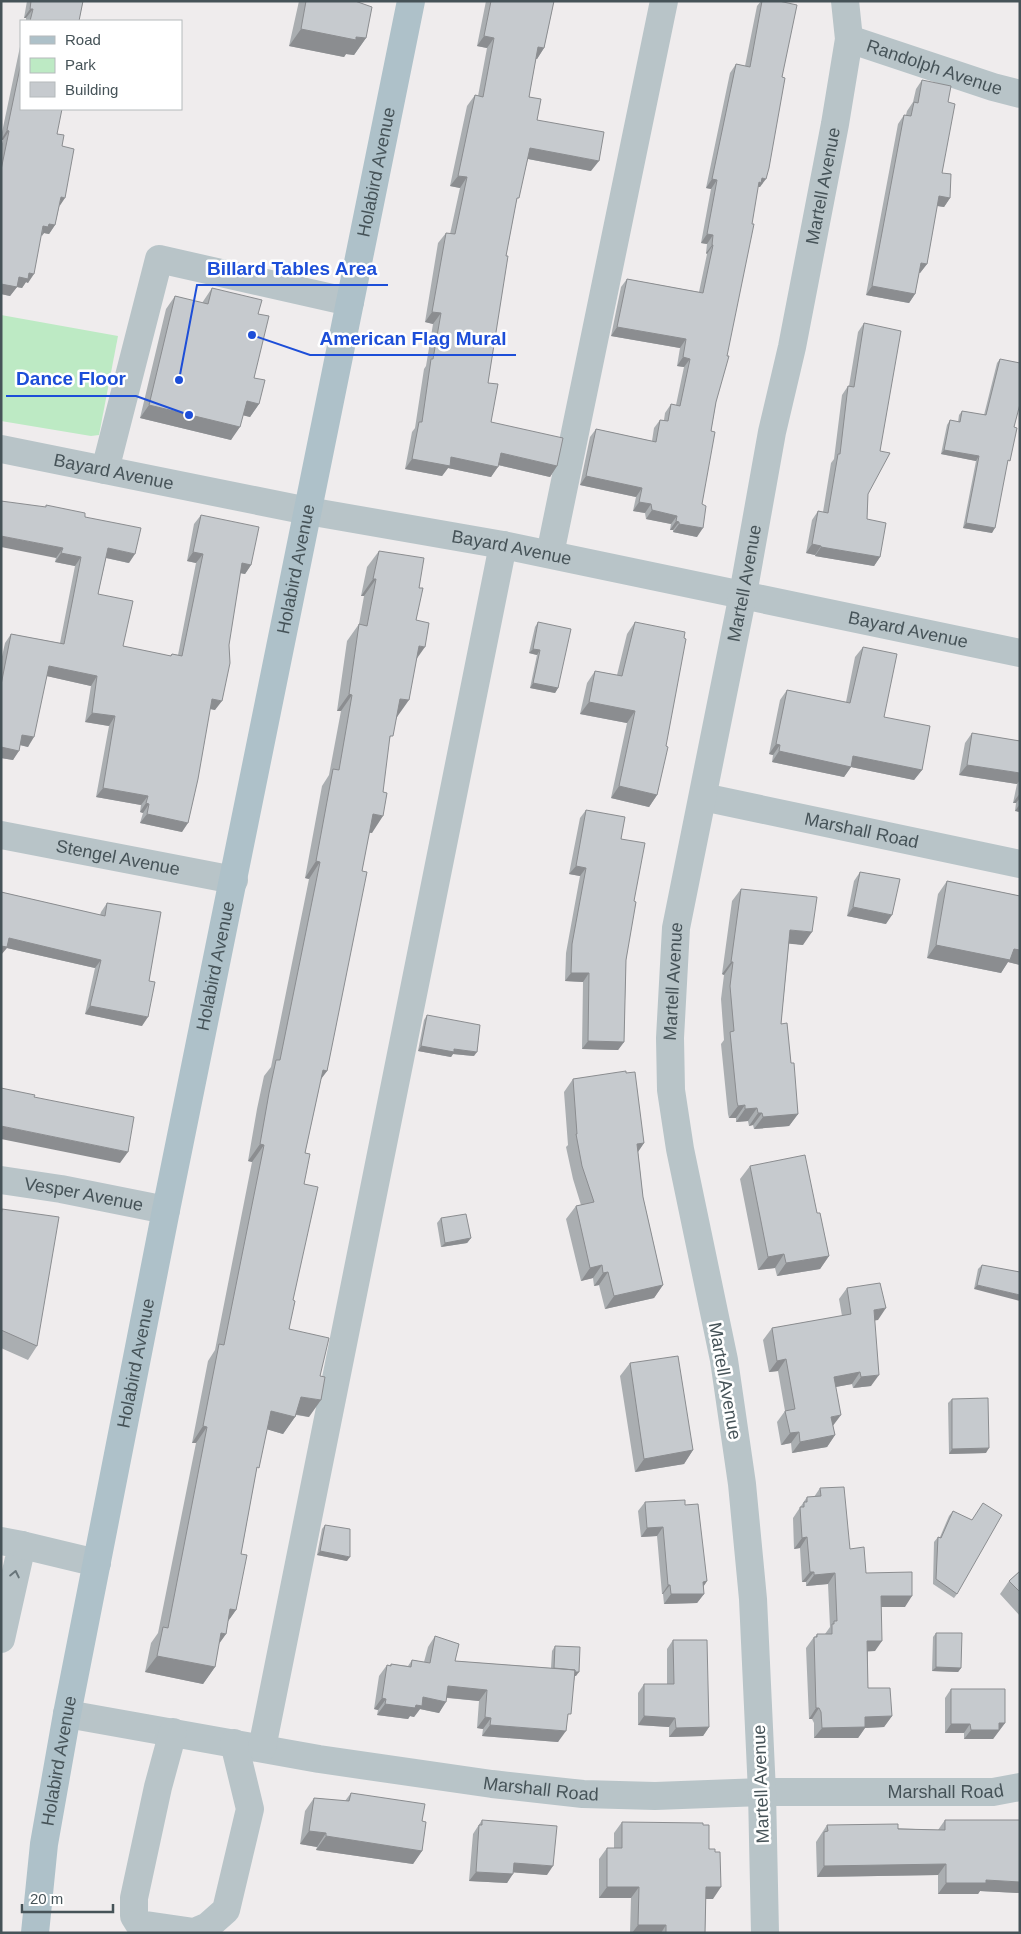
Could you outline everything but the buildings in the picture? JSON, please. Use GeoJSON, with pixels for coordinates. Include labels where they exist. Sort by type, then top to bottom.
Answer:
{"type":"FeatureCollection","features":[{"type":"Feature","properties":{"kind":"main road","name":"Holabird Avenue"},"geometry":{"type":"LineString","coordinates":[[35,1933],[44,1844],[67,1714],[166,1210],[411,1]]}},
{"type":"Feature","properties":{"kind":"street"},"geometry":{"type":"LineString","coordinates":[[550,554],[664,1]]}},
{"type":"Feature","properties":{"kind":"street","name":"Martell Avenue"},"geometry":{"type":"LineString","coordinates":[[765,1933],[762,1792],[753,1599],[742,1484],[724,1360],[680,1149],[671,1090],[670,1038],[676,928],[743,594],[772,432],[792,347],[814,235],[849,39],[845,1]]}},
{"type":"Feature","properties":{"kind":"street","name":"Randolph Avenue"},"geometry":{"type":"LineString","coordinates":[[849,39],[993,87],[1020,94]]}},
{"type":"Feature","properties":{"kind":"street"},"geometry":{"type":"LineString","coordinates":[[105,470],[159,259],[350,302]]}},
{"type":"Feature","properties":{"kind":"street","name":"Bayard Avenue"},"geometry":{"type":"LineString","coordinates":[[1,450],[308,511],[503,544],[1020,653]]}},
{"type":"Feature","properties":{"kind":"street"},"geometry":{"type":"LineString","coordinates":[[262,1748],[503,544]]}},
{"type":"Feature","properties":{"kind":"street","name":"Marshall Road"},"geometry":{"type":"LineString","coordinates":[[703,797],[1020,864]]}},
{"type":"Feature","properties":{"kind":"street","name":"Stengel Avenue"},"geometry":{"type":"LineString","coordinates":[[1,835],[234,880]]}},
{"type":"Feature","properties":{"kind":"street","name":"Vesper Avenue"},"geometry":{"type":"LineString","coordinates":[[1,1180],[61,1189],[166,1210]]}},
{"type":"Feature","properties":{"kind":"street"},"geometry":{"type":"LineString","coordinates":[[1,1639],[11,1543],[97,1563]]}},
{"type":"Feature","properties":{"kind":"street","name":"Marshall Road"},"geometry":{"type":"LineString","coordinates":[[67,1714],[319,1759],[492,1784],[583,1794],[655,1796],[762,1792],[993,1792],[1020,1787]]}},
{"type":"Feature","properties":{"kind":"street"},"geometry":{"type":"LineString","coordinates":[[174,1732],[158,1786],[134,1898],[134,1916],[139,1924],[194,1932],[208,1926],[226,1910],[250,1808],[234,1743]]}},
{"type":"Feature","properties":{"kind":"green space"},"geometry":{"type":"Polygon","coordinates":[[[1,315],[118,336],[99,435],[91,436],[1,421],[1,315]]]}},
{"type":"Feature","properties":{"kind":"place","name":"American Flag Mural"},"geometry":{"type":"Point","coordinates":[252,335]}},
{"type":"Feature","properties":{"kind":"place","name":"Billard Tables Area"},"geometry":{"type":"Point","coordinates":[179,380]}},
{"type":"Feature","properties":{"kind":"place","name":"Dance Floor"},"geometry":{"type":"Point","coordinates":[189,415]}}]}
